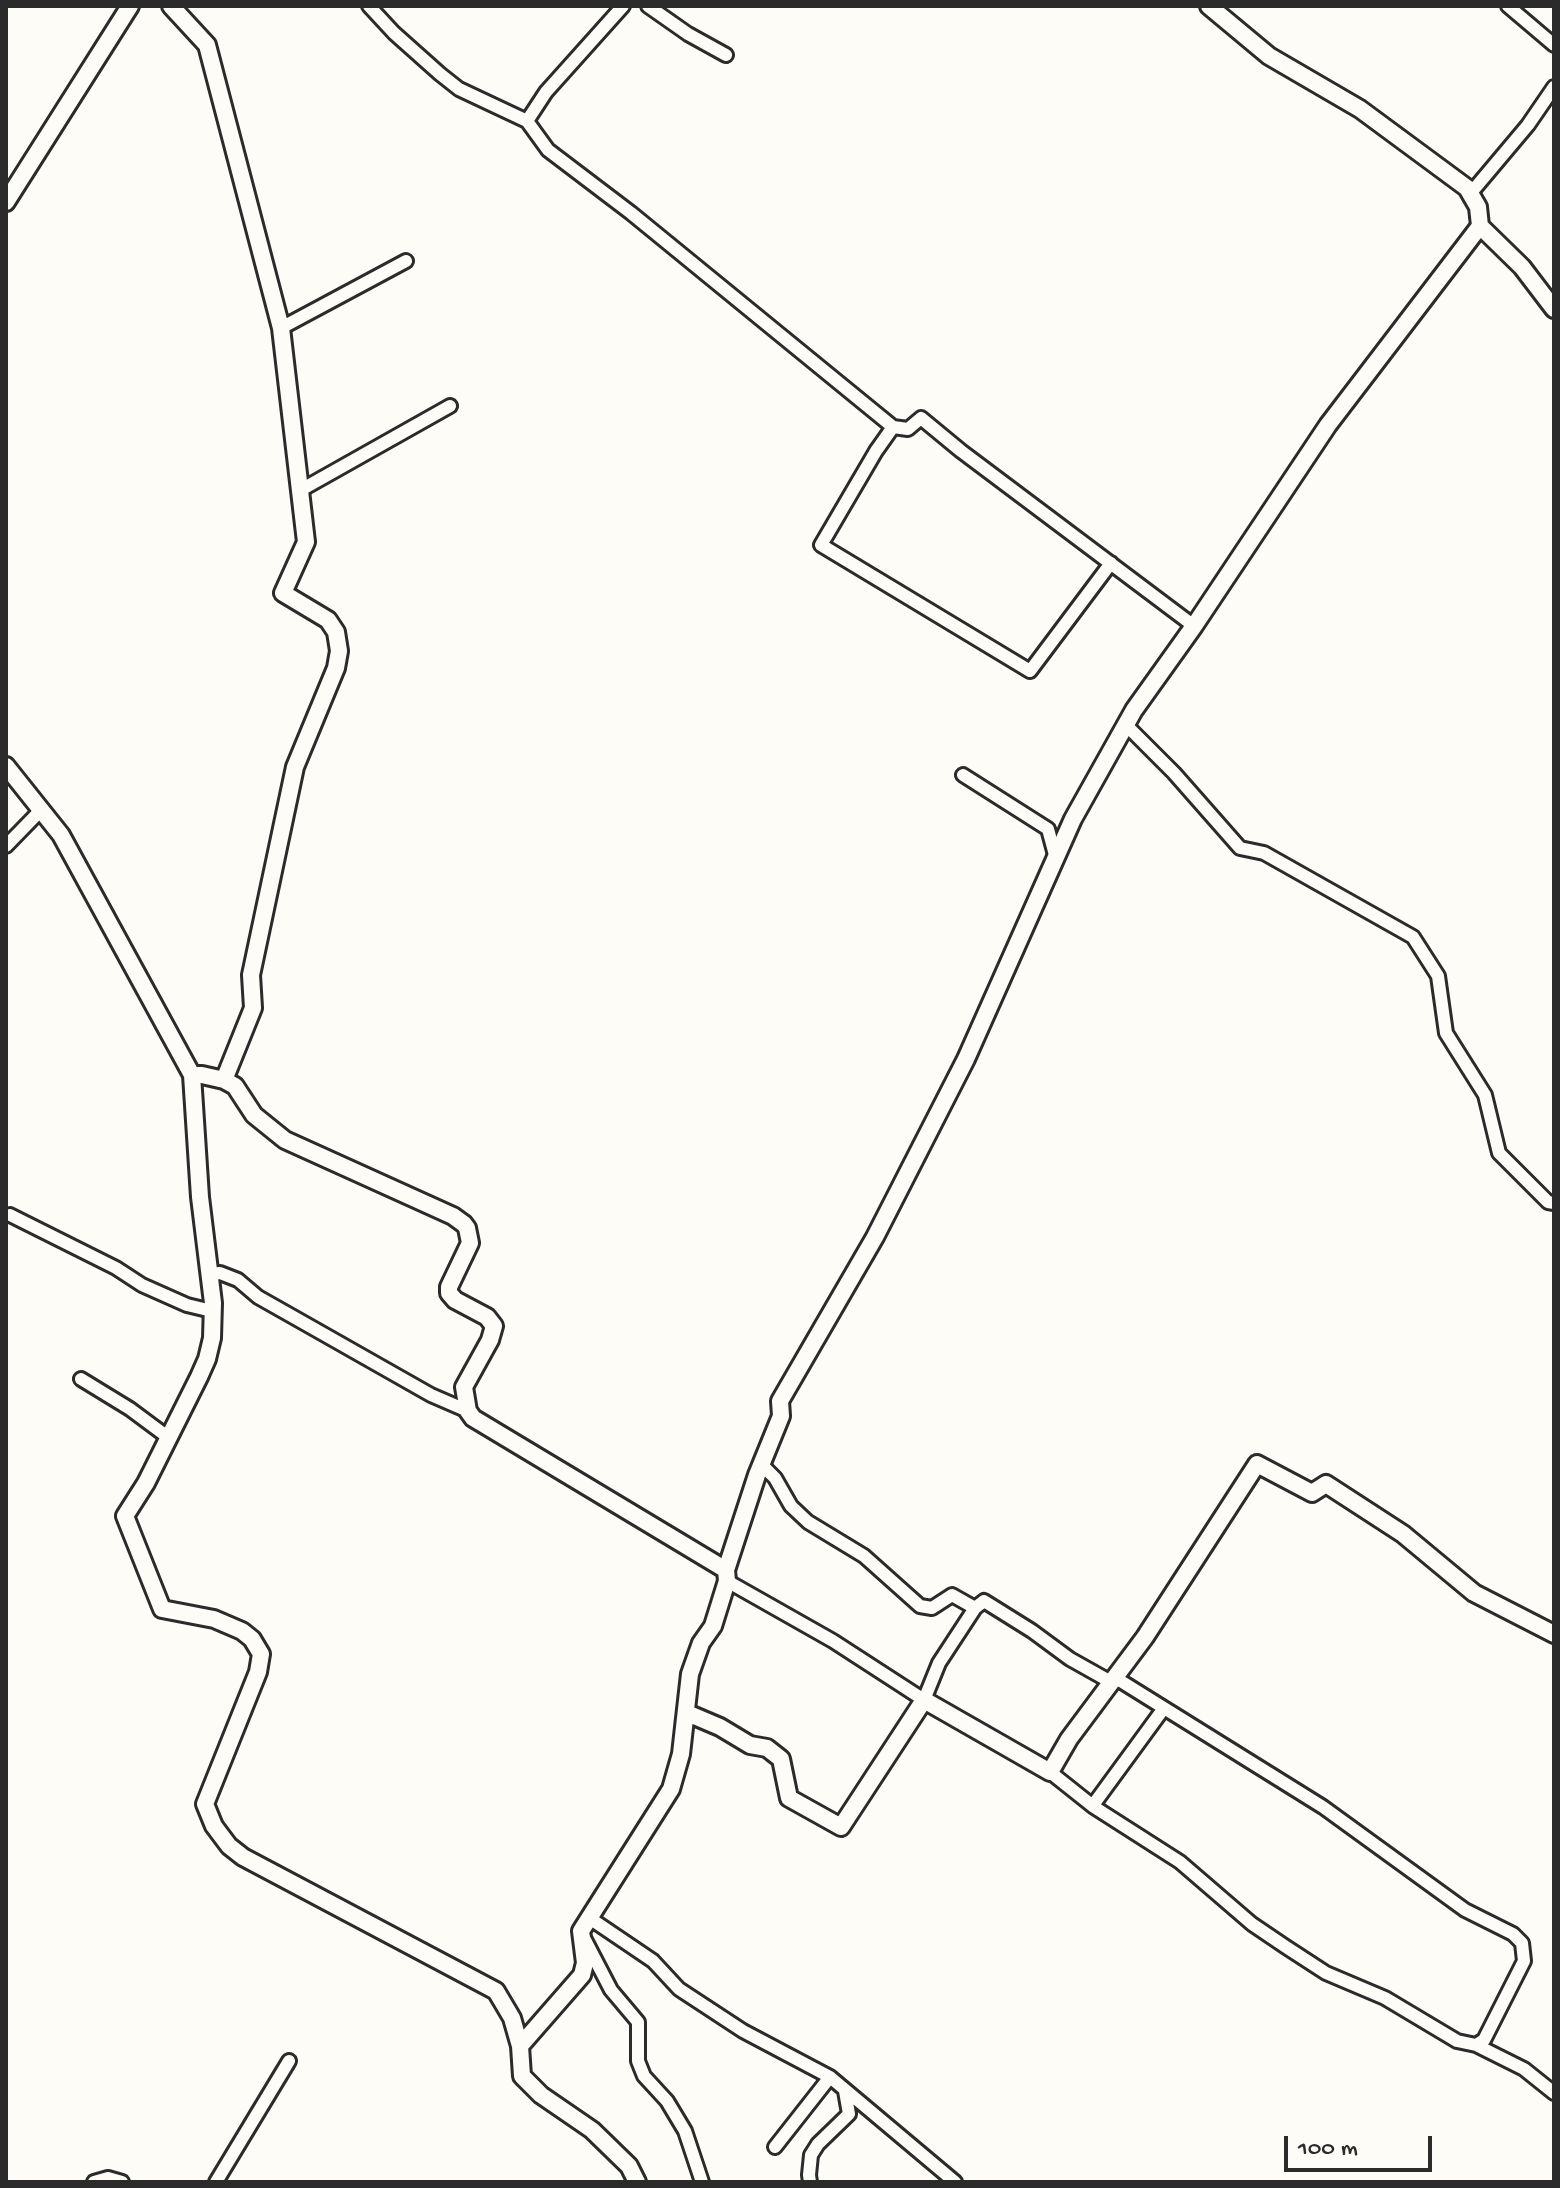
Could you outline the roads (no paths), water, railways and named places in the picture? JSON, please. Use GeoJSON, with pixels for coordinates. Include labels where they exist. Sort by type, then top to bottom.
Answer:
{"type":"FeatureCollection","features":[{"type":"Feature","properties":{"kind":"street"},"geometry":{"type":"LineString","coordinates":[[6,202],[130,6]]}},
{"type":"Feature","properties":{"kind":"street"},"geometry":{"type":"LineString","coordinates":[[171,6],[207,45],[281,328],[306,542],[283,593],[328,620],[336,632],[339,651],[336,668],[295,767],[251,975],[253,1008],[224,1080]]}},
{"type":"Feature","properties":{"kind":"street"},"geometry":{"type":"LineString","coordinates":[[369,6],[394,33],[459,89],[527,121],[548,150],[631,213],[893,427],[908,429],[921,418],[1194,626]]}},
{"type":"Feature","properties":{"kind":"street"},"geometry":{"type":"LineString","coordinates":[[527,121],[546,92],[623,6]]}},
{"type":"Feature","properties":{"kind":"street"},"geometry":{"type":"LineString","coordinates":[[648,6],[688,34],[726,55]]}},
{"type":"Feature","properties":{"kind":"street"},"geometry":{"type":"LineString","coordinates":[[1209,6],[1269,56],[1360,109],[1467,188],[1478,207],[1480,226],[1522,267],[1554,309]]}},
{"type":"Feature","properties":{"kind":"street"},"geometry":{"type":"LineString","coordinates":[[1508,6],[1554,45]]}},
{"type":"Feature","properties":{"kind":"street"},"geometry":{"type":"LineString","coordinates":[[1470,194],[1528,125],[1554,87]]}},
{"type":"Feature","properties":{"kind":"street"},"geometry":{"type":"LineString","coordinates":[[520,2046],[582,1975],[585,1963],[584,1924],[671,1789],[681,1754],[690,1674],[701,1643],[713,1626],[761,1464],[781,1416],[780,1401],[875,1237],[966,1059],[1055,855],[1126,725],[1328,425],[1480,226]]}},
{"type":"Feature","properties":{"kind":"street"},"geometry":{"type":"LineString","coordinates":[[281,328],[406,261]]}},
{"type":"Feature","properties":{"kind":"street"},"geometry":{"type":"LineString","coordinates":[[299,491],[450,406]]}},
{"type":"Feature","properties":{"kind":"street"},"geometry":{"type":"LineString","coordinates":[[893,427],[821,545],[1030,671],[1111,563]]}},
{"type":"Feature","properties":{"kind":"street"},"geometry":{"type":"LineString","coordinates":[[1126,725],[1174,773],[1240,848],[1264,853],[1413,937],[1438,976],[1446,1033],[1485,1095],[1499,1153],[1548,1202],[1554,1203]]}},
{"type":"Feature","properties":{"kind":"street"},"geometry":{"type":"LineString","coordinates":[[6,766],[61,835],[192,1075],[212,1338],[207,1359],[169,1438],[125,1516],[162,1609],[214,1619],[242,1631],[252,1639],[261,1654],[258,1672],[205,1804],[214,1826],[229,1846],[243,1857],[496,1991],[512,2018],[520,2046],[522,2076],[541,2095],[592,2130],[629,2166],[637,2182]]}},
{"type":"Feature","properties":{"kind":"street"},"geometry":{"type":"LineString","coordinates":[[963,775],[1048,829],[1055,855]]}},
{"type":"Feature","properties":{"kind":"street"},"geometry":{"type":"LineString","coordinates":[[6,846],[42,809]]}},
{"type":"Feature","properties":{"kind":"street"},"geometry":{"type":"LineString","coordinates":[[192,1075],[224,1080],[235,1086],[254,1115],[285,1140],[453,1216],[467,1228],[470,1243],[449,1293],[455,1300],[487,1317],[494,1326],[490,1340],[464,1387],[468,1411],[473,1418],[924,1700],[1050,1772],[1094,1807],[1180,1862],[1252,1924],[1326,1973],[1385,1998],[1457,2041],[1476,2045],[1524,2069],[1554,2093]]}},
{"type":"Feature","properties":{"kind":"street"},"geometry":{"type":"LineString","coordinates":[[10,1215],[116,1268],[142,1285],[187,1305],[212,1311]]}},
{"type":"Feature","properties":{"kind":"street"},"geometry":{"type":"LineString","coordinates":[[209,1274],[220,1273],[238,1280],[258,1297],[431,1395],[468,1411]]}},
{"type":"Feature","properties":{"kind":"street"},"geometry":{"type":"LineString","coordinates":[[81,1379],[169,1438]]}},
{"type":"Feature","properties":{"kind":"street"},"geometry":{"type":"LineString","coordinates":[[761,1464],[775,1478],[791,1506],[808,1522],[864,1556],[920,1606],[932,1608],[952,1595],[975,1608]]}},
{"type":"Feature","properties":{"kind":"street"},"geometry":{"type":"LineString","coordinates":[[1050,1772],[1069,1739],[1132,1655],[1257,1464],[1312,1493],[1326,1484],[1403,1534],[1474,1593],[1554,1634]]}},
{"type":"Feature","properties":{"kind":"street"},"geometry":{"type":"LineString","coordinates":[[687,1713],[720,1727],[750,1745],[767,1748],[781,1759],[789,1798],[841,1827],[924,1700],[939,1663],[975,1608],[984,1601],[1070,1659],[1111,1682],[1119,1680],[1323,1807],[1465,1910],[1513,1934],[1522,1943],[1524,1961],[1484,2040],[1476,2045]]}},
{"type":"Feature","properties":{"kind":"street"},"geometry":{"type":"LineString","coordinates":[[1094,1807],[1164,1708]]}},
{"type":"Feature","properties":{"kind":"street"},"geometry":{"type":"LineString","coordinates":[[584,1924],[653,1961],[679,1989],[743,2031],[830,2077],[955,2182]]}},
{"type":"Feature","properties":{"kind":"street"},"geometry":{"type":"LineString","coordinates":[[584,1924],[611,1990],[638,2022],[638,2061],[644,2076],[667,2101],[685,2131],[702,2182]]}},
{"type":"Feature","properties":{"kind":"street"},"geometry":{"type":"LineString","coordinates":[[216,2182],[289,2061]]}},
{"type":"Feature","properties":{"kind":"street"},"geometry":{"type":"LineString","coordinates":[[775,2147],[830,2077]]}},
{"type":"Feature","properties":{"kind":"street"},"geometry":{"type":"LineString","coordinates":[[810,2182],[811,2155],[849,2114],[845,2091]]}},
{"type":"Feature","properties":{"kind":"street"},"geometry":{"type":"LineString","coordinates":[[94,2182],[108,2178],[122,2182]]}}]}
